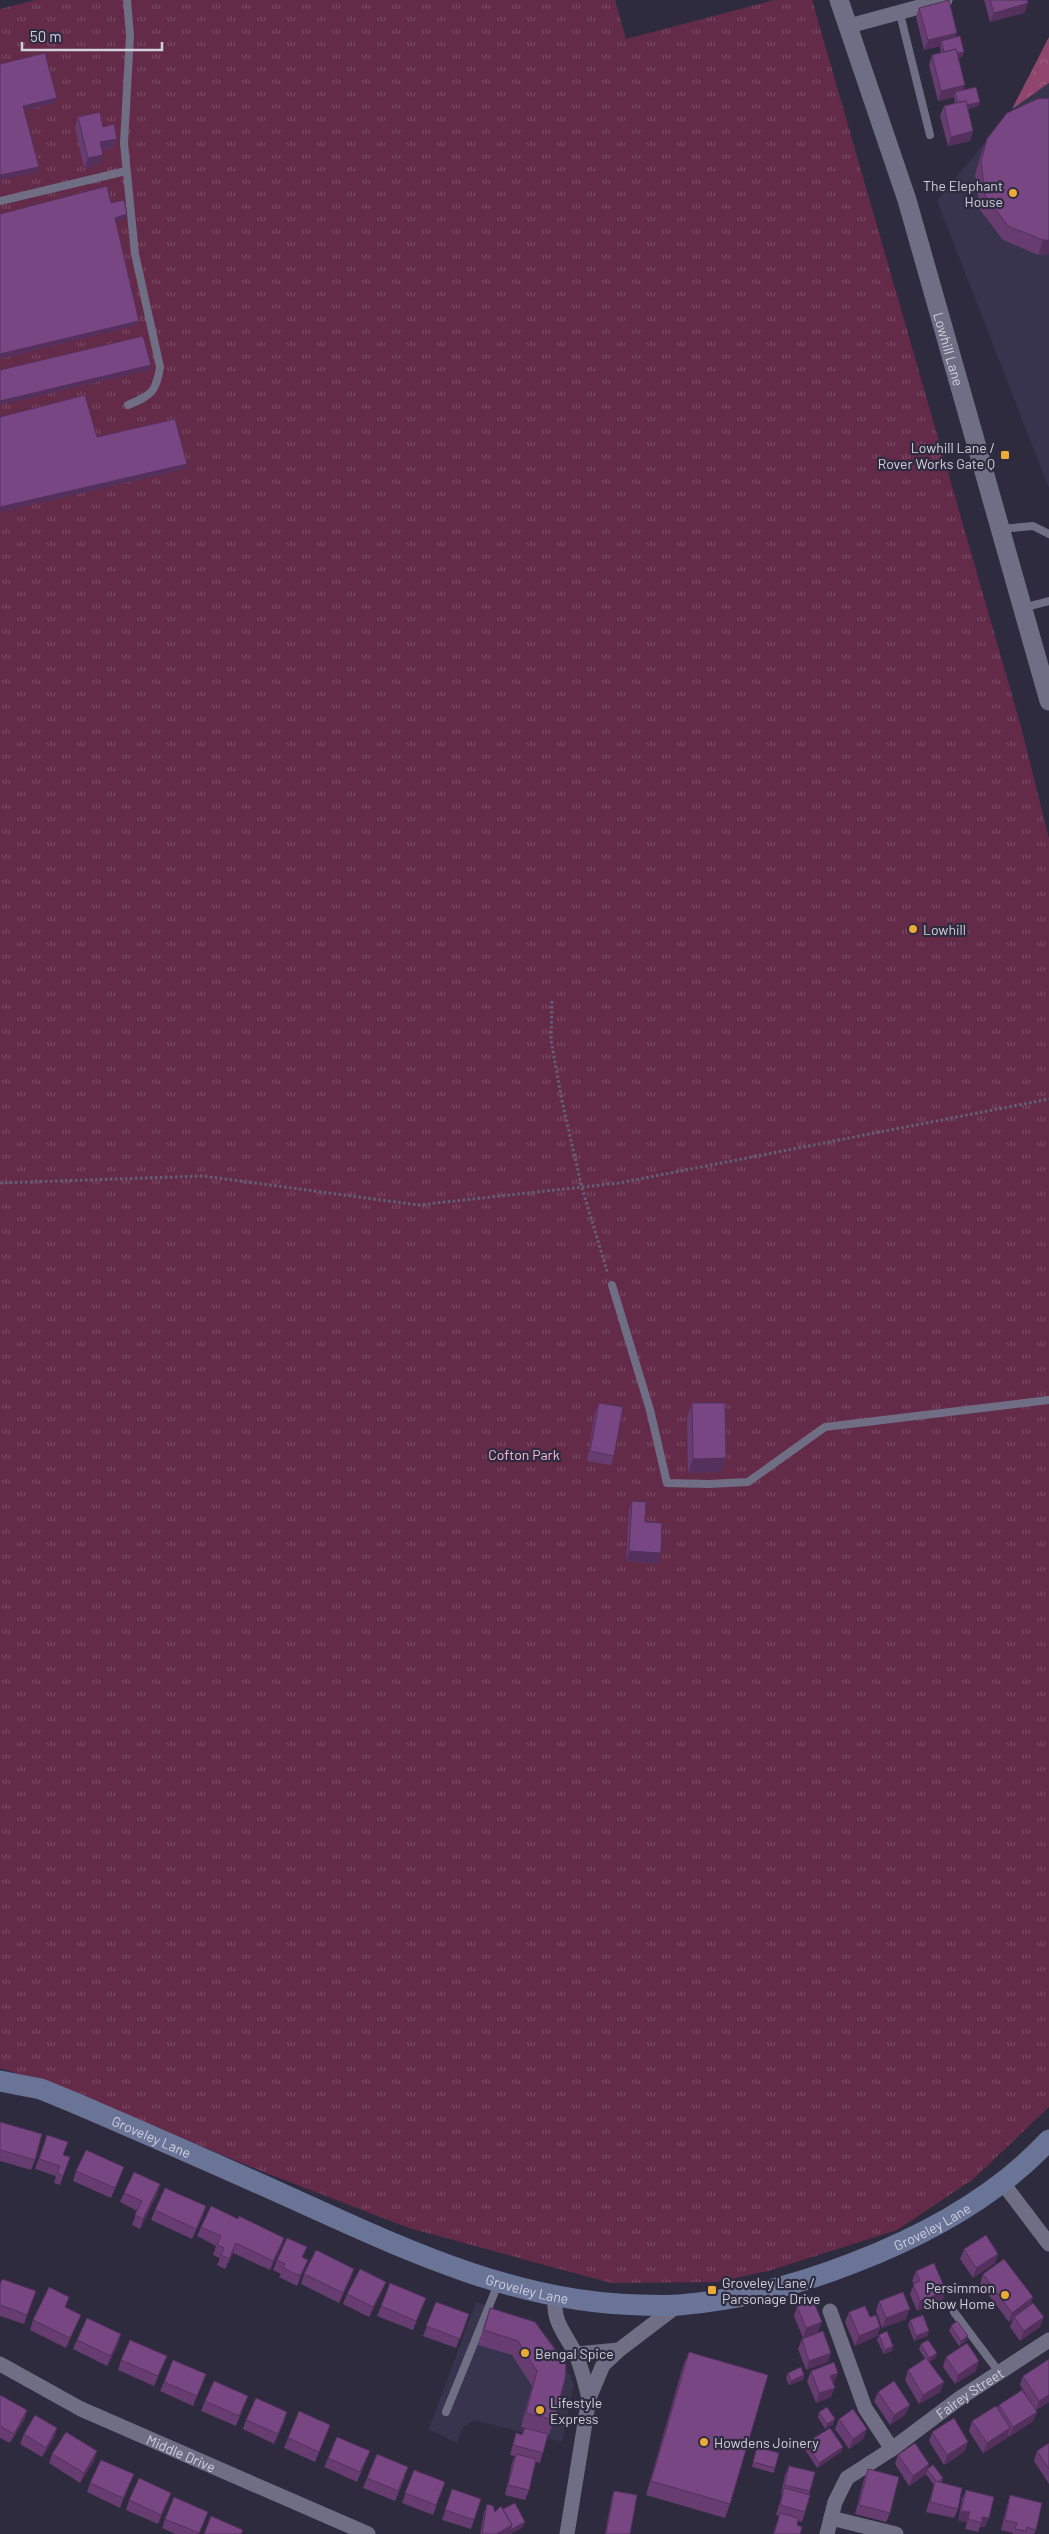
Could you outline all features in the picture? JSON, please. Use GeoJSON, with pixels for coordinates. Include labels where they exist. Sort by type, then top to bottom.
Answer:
{"type":"FeatureCollection","features":[{"type":"Feature","properties":{"kind":"main road","name":"Groveley Lane"},"geometry":{"type":"LineString","coordinates":[[0,2080],[41,2089],[400,2247],[481,2278],[556,2296],[622,2305],[678,2305],[773,2290],[807,2281],[903,2244],[961,2212],[1017,2171],[1049,2140]]}},
{"type":"Feature","properties":{"kind":"street","name":"Lowhill Lane"},"geometry":{"type":"LineString","coordinates":[[839,0],[907,200],[1022,608],[1045,671],[1049,701]]}},
{"type":"Feature","properties":{"kind":"street"},"geometry":{"type":"LineString","coordinates":[[849,26],[900,14],[945,0]]}},
{"type":"Feature","properties":{"kind":"street"},"geometry":{"type":"LineString","coordinates":[[1002,2182],[1049,2244]]}},
{"type":"Feature","properties":{"kind":"street"},"geometry":{"type":"LineString","coordinates":[[556,2296],[554,2312],[562,2333],[576,2354],[589,2398]]}},
{"type":"Feature","properties":{"kind":"street"},"geometry":{"type":"LineString","coordinates":[[567,2534],[589,2398],[603,2365],[619,2350],[678,2305]]}},
{"type":"Feature","properties":{"kind":"street"},"geometry":{"type":"LineString","coordinates":[[830,2311],[864,2408],[892,2448]]}},
{"type":"Feature","properties":{"kind":"street","name":"Fairey Street"},"geometry":{"type":"LineString","coordinates":[[827,2534],[835,2502],[848,2478],[960,2398],[1049,2340]]}},
{"type":"Feature","properties":{"kind":"street"},"geometry":{"type":"LineString","coordinates":[[576,2354],[619,2350]]}},
{"type":"Feature","properties":{"kind":"street","name":"Middle Drive"},"geometry":{"type":"LineString","coordinates":[[0,2364],[81,2409],[368,2534]]}},
{"type":"Feature","properties":{"kind":"street"},"geometry":{"type":"LineString","coordinates":[[831,2518],[896,2534]]}},
{"type":"Feature","properties":{"kind":"lane"},"geometry":{"type":"LineString","coordinates":[[127,0],[130,35],[124,143],[126,171],[135,254],[160,367],[157,385],[150,396],[128,405]]}},
{"type":"Feature","properties":{"kind":"lane"},"geometry":{"type":"LineString","coordinates":[[900,14],[930,134]]}},
{"type":"Feature","properties":{"kind":"lane"},"geometry":{"type":"LineString","coordinates":[[0,201],[126,171]]}},
{"type":"Feature","properties":{"kind":"lane"},"geometry":{"type":"LineString","coordinates":[[999,529],[1033,526],[1049,534]]}},
{"type":"Feature","properties":{"kind":"lane"},"geometry":{"type":"LineString","coordinates":[[1022,608],[1049,601]]}},
{"type":"Feature","properties":{"kind":"lane"},"geometry":{"type":"LineString","coordinates":[[612,1285],[650,1410],[667,1484],[748,1482],[825,1427],[1049,1400]]}},
{"type":"Feature","properties":{"kind":"lane"},"geometry":{"type":"LineString","coordinates":[[446,2412],[498,2282]]}},
{"type":"Feature","properties":{"kind":"lane"},"geometry":{"type":"LineString","coordinates":[[954,2312],[999,2372]]}},
{"type":"Feature","properties":{"kind":"path"},"geometry":{"type":"LineString","coordinates":[[552,1002],[551,1040],[562,1101],[582,1188],[612,1285]]}},
{"type":"Feature","properties":{"kind":"path"},"geometry":{"type":"LineString","coordinates":[[0,1183],[204,1176],[418,1205],[619,1183],[1049,1099]]}},
{"type":"Feature","properties":{"kind":"shaded area"},"geometry":{"type":"Polygon","coordinates":[[[1049,83],[1049,488],[937,201],[1012,109],[1049,83]]]}},
{"type":"Feature","properties":{"kind":"shaded area"},"geometry":{"type":"Polygon","coordinates":[[[476,2302],[534,2322],[553,2343],[574,2384],[562,2442],[474,2420],[462,2428],[457,2443],[429,2429],[476,2302]]]}},
{"type":"Feature","properties":{"kind":"green space","name":"Cofton Park"},"geometry":{"type":"Polygon","coordinates":[[[36,0],[615,0],[626,39],[774,0],[812,0],[1020,723],[1049,839],[1049,2107],[972,2180],[897,2230],[768,2271],[717,2282],[611,2283],[409,2228],[261,2171],[62,2088],[0,2068],[0,9],[36,0]]]}},
{"type":"Feature","properties":{"kind":"green space"},"geometry":{"type":"Polygon","coordinates":[[[1049,37],[1049,83],[1012,109],[1049,37]]]}},
{"type":"Feature","properties":{"kind":"building"},"geometry":{"type":"Polygon","coordinates":[[[949,0],[957,33],[928,40],[919,8],[949,0]]]}},
{"type":"Feature","properties":{"kind":"building"},"geometry":{"type":"Polygon","coordinates":[[[990,0],[1027,0],[1028,3],[994,13],[990,0]]]}},
{"type":"Feature","properties":{"kind":"building"},"geometry":{"type":"Polygon","coordinates":[[[960,36],[964,52],[957,53],[956,49],[944,52],[941,41],[960,36]]]}},
{"type":"Feature","properties":{"kind":"building"},"geometry":{"type":"Polygon","coordinates":[[[956,49],[965,85],[941,91],[932,55],[956,49]]]}},
{"type":"Feature","properties":{"kind":"building"},"geometry":{"type":"Polygon","coordinates":[[[45,53],[57,98],[23,106],[39,167],[0,175],[0,64],[45,53]]]}},
{"type":"Feature","properties":{"kind":"building"},"geometry":{"type":"Polygon","coordinates":[[[976,87],[980,102],[967,105],[966,101],[958,102],[955,92],[976,87]]]}},
{"type":"Feature","properties":{"kind":"building","name":"The Elephant House"},"geometry":{"type":"Polygon","coordinates":[[[1049,98],[1049,240],[1043,240],[1008,226],[985,195],[981,161],[987,139],[1007,113],[1037,99],[1049,98]]]}},
{"type":"Feature","properties":{"kind":"building"},"geometry":{"type":"Polygon","coordinates":[[[966,101],[973,131],[951,137],[944,106],[966,101]]]}},
{"type":"Feature","properties":{"kind":"building"},"geometry":{"type":"Polygon","coordinates":[[[100,112],[103,127],[114,124],[117,139],[100,142],[103,155],[88,158],[78,117],[100,112]]]}},
{"type":"Feature","properties":{"kind":"building"},"geometry":{"type":"Polygon","coordinates":[[[107,186],[111,203],[124,200],[127,214],[115,218],[139,321],[0,354],[0,214],[107,186]]]}},
{"type":"Feature","properties":{"kind":"building"},"geometry":{"type":"Polygon","coordinates":[[[143,336],[151,365],[0,401],[0,370],[143,336]]]}},
{"type":"Feature","properties":{"kind":"building"},"geometry":{"type":"Polygon","coordinates":[[[85,395],[97,437],[175,419],[187,464],[0,507],[0,417],[85,395]]]}},
{"type":"Feature","properties":{"kind":"building"},"geometry":{"type":"Polygon","coordinates":[[[599,1403],[623,1407],[614,1456],[590,1451],[599,1403]]]}},
{"type":"Feature","properties":{"kind":"building"},"geometry":{"type":"Polygon","coordinates":[[[692,1403],[725,1403],[726,1458],[693,1459],[692,1403]]]}},
{"type":"Feature","properties":{"kind":"building"},"geometry":{"type":"Polygon","coordinates":[[[632,1501],[646,1502],[645,1522],[662,1523],[661,1553],[629,1551],[632,1501]]]}},
{"type":"Feature","properties":{"kind":"building"},"geometry":{"type":"Polygon","coordinates":[[[0,2122],[42,2134],[35,2160],[0,2150],[0,2122]]]}},
{"type":"Feature","properties":{"kind":"building"},"geometry":{"type":"Polygon","coordinates":[[[47,2135],[68,2142],[63,2155],[70,2157],[63,2176],[57,2173],[60,2166],[39,2159],[47,2135]]]}},
{"type":"Feature","properties":{"kind":"building"},"geometry":{"type":"Polygon","coordinates":[[[86,2150],[124,2167],[115,2188],[76,2171],[86,2150]]]}},
{"type":"Feature","properties":{"kind":"building"},"geometry":{"type":"Polygon","coordinates":[[[134,2172],[160,2184],[143,2219],[135,2215],[142,2201],[124,2193],[134,2172]]]}},
{"type":"Feature","properties":{"kind":"building"},"geometry":{"type":"Polygon","coordinates":[[[165,2188],[206,2206],[196,2229],[155,2210],[165,2188]]]}},
{"type":"Feature","properties":{"kind":"building"},"geometry":{"type":"Polygon","coordinates":[[[211,2206],[238,2219],[239,2216],[284,2238],[273,2261],[236,2243],[229,2259],[221,2255],[224,2248],[217,2245],[221,2236],[201,2227],[211,2206]]]}},
{"type":"Feature","properties":{"kind":"building"},"geometry":{"type":"Polygon","coordinates":[[[986,2235],[998,2254],[976,2268],[964,2249],[986,2235]]]}},
{"type":"Feature","properties":{"kind":"building"},"geometry":{"type":"Polygon","coordinates":[[[287,2238],[307,2247],[302,2257],[308,2260],[300,2276],[283,2268],[285,2264],[277,2260],[287,2238]]]}},
{"type":"Feature","properties":{"kind":"building"},"geometry":{"type":"Polygon","coordinates":[[[316,2250],[354,2269],[343,2293],[304,2274],[316,2250]]]}},
{"type":"Feature","properties":{"kind":"building","name":"Persimmon Show Home"},"geometry":{"type":"Polygon","coordinates":[[[1004,2259],[1033,2297],[1012,2313],[983,2274],[1004,2259]]]}},
{"type":"Feature","properties":{"kind":"building"},"geometry":{"type":"Polygon","coordinates":[[[934,2263],[946,2291],[920,2301],[913,2284],[920,2281],[916,2271],[934,2263]]]}},
{"type":"Feature","properties":{"kind":"building"},"geometry":{"type":"Polygon","coordinates":[[[360,2269],[386,2282],[373,2307],[347,2294],[360,2269]]]}},
{"type":"Feature","properties":{"kind":"building"},"geometry":{"type":"Polygon","coordinates":[[[2,2279],[36,2291],[27,2315],[0,2305],[0,2285],[2,2279]]]}},
{"type":"Feature","properties":{"kind":"building"},"geometry":{"type":"Polygon","coordinates":[[[390,2283],[426,2298],[416,2321],[381,2306],[390,2283]]]}},
{"type":"Feature","properties":{"kind":"building"},"geometry":{"type":"Polygon","coordinates":[[[49,2287],[69,2297],[65,2307],[81,2315],[70,2338],[33,2320],[49,2287]]]}},
{"type":"Feature","properties":{"kind":"building"},"geometry":{"type":"Polygon","coordinates":[[[903,2292],[910,2309],[886,2318],[879,2301],[903,2292]]]}},
{"type":"Feature","properties":{"kind":"building"},"geometry":{"type":"Polygon","coordinates":[[[813,2300],[822,2322],[806,2328],[797,2306],[813,2300]]]}},
{"type":"Feature","properties":{"kind":"building"},"geometry":{"type":"Polygon","coordinates":[[[436,2302],[469,2314],[460,2339],[426,2326],[436,2302]]]}},
{"type":"Feature","properties":{"kind":"building"},"geometry":{"type":"Polygon","coordinates":[[[1033,2303],[1044,2317],[1024,2331],[1014,2317],[1033,2303]]]}},
{"type":"Feature","properties":{"kind":"building"},"geometry":{"type":"Polygon","coordinates":[[[865,2306],[870,2317],[876,2315],[880,2327],[859,2336],[849,2312],[865,2306]]]}},
{"type":"Feature","properties":{"kind":"building"},"geometry":{"type":"Polygon","coordinates":[[[490,2308],[535,2322],[566,2365],[565,2379],[554,2420],[526,2413],[537,2371],[518,2341],[484,2330],[490,2308]]]}},
{"type":"Feature","properties":{"kind":"building"},"geometry":{"type":"Polygon","coordinates":[[[923,2315],[929,2331],[916,2336],[910,2320],[923,2315]]]}},
{"type":"Feature","properties":{"kind":"building"},"geometry":{"type":"Polygon","coordinates":[[[87,2318],[121,2334],[111,2356],[77,2340],[87,2318]]]}},
{"type":"Feature","properties":{"kind":"building"},"geometry":{"type":"Polygon","coordinates":[[[957,2321],[968,2336],[961,2341],[951,2326],[957,2321]]]}},
{"type":"Feature","properties":{"kind":"building"},"geometry":{"type":"Polygon","coordinates":[[[823,2331],[831,2353],[809,2361],[802,2339],[823,2331]]]}},
{"type":"Feature","properties":{"kind":"building"},"geometry":{"type":"Polygon","coordinates":[[[887,2331],[893,2346],[885,2350],[879,2335],[887,2331]]]}},
{"type":"Feature","properties":{"kind":"building"},"geometry":{"type":"Polygon","coordinates":[[[130,2340],[167,2356],[158,2376],[121,2360],[130,2340]]]}},
{"type":"Feature","properties":{"kind":"building"},"geometry":{"type":"Polygon","coordinates":[[[928,2340],[937,2353],[929,2358],[921,2344],[928,2340]]]}},
{"type":"Feature","properties":{"kind":"building"},"geometry":{"type":"Polygon","coordinates":[[[967,2343],[979,2361],[958,2375],[946,2357],[967,2343]]]}},
{"type":"Feature","properties":{"kind":"building","name":"Howdens Joinery"},"geometry":{"type":"Polygon","coordinates":[[[689,2352],[768,2375],[730,2504],[651,2481],[689,2352]]]}},
{"type":"Feature","properties":{"kind":"building"},"geometry":{"type":"Polygon","coordinates":[[[926,2358],[944,2382],[923,2395],[908,2370],[926,2358]]]}},
{"type":"Feature","properties":{"kind":"building"},"geometry":{"type":"Polygon","coordinates":[[[1049,2359],[1049,2395],[1039,2401],[1023,2376],[1049,2359]]]}},
{"type":"Feature","properties":{"kind":"building"},"geometry":{"type":"Polygon","coordinates":[[[173,2360],[206,2374],[197,2396],[164,2382],[173,2360]]]}},
{"type":"Feature","properties":{"kind":"building"},"geometry":{"type":"Polygon","coordinates":[[[834,2362],[838,2373],[830,2376],[835,2388],[819,2393],[811,2371],[834,2362]]]}},
{"type":"Feature","properties":{"kind":"building"},"geometry":{"type":"Polygon","coordinates":[[[801,2367],[804,2375],[791,2381],[788,2373],[801,2367]]]}},
{"type":"Feature","properties":{"kind":"building"},"geometry":{"type":"Polygon","coordinates":[[[214,2381],[248,2396],[239,2416],[205,2401],[214,2381]]]}},
{"type":"Feature","properties":{"kind":"building"},"geometry":{"type":"Polygon","coordinates":[[[894,2381],[910,2405],[894,2415],[878,2392],[894,2381]]]}},
{"type":"Feature","properties":{"kind":"building"},"geometry":{"type":"Polygon","coordinates":[[[1022,2390],[1037,2412],[1013,2427],[999,2405],[1022,2390]]]}},
{"type":"Feature","properties":{"kind":"building"},"geometry":{"type":"Polygon","coordinates":[[[0,2395],[27,2410],[14,2434],[0,2426],[0,2395]]]}},
{"type":"Feature","properties":{"kind":"building"},"geometry":{"type":"Polygon","coordinates":[[[256,2398],[287,2412],[278,2434],[246,2420],[256,2398]]]}},
{"type":"Feature","properties":{"kind":"building"},"geometry":{"type":"Polygon","coordinates":[[[996,2406],[1010,2428],[987,2443],[972,2421],[996,2406]]]}},
{"type":"Feature","properties":{"kind":"building"},"geometry":{"type":"Polygon","coordinates":[[[827,2407],[835,2419],[827,2424],[819,2412],[827,2407]]]}},
{"type":"Feature","properties":{"kind":"building"},"geometry":{"type":"Polygon","coordinates":[[[853,2409],[867,2429],[853,2439],[839,2419],[853,2409]]]}},
{"type":"Feature","properties":{"kind":"building"},"geometry":{"type":"Polygon","coordinates":[[[299,2411],[330,2425],[319,2452],[288,2438],[299,2411]]]}},
{"type":"Feature","properties":{"kind":"building"},"geometry":{"type":"Polygon","coordinates":[[[35,2415],[57,2428],[46,2448],[24,2434],[35,2415]]]}},
{"type":"Feature","properties":{"kind":"building"},"geometry":{"type":"Polygon","coordinates":[[[954,2418],[968,2442],[947,2455],[932,2432],[954,2418]]]}},
{"type":"Feature","properties":{"kind":"building"},"geometry":{"type":"Polygon","coordinates":[[[525,2428],[548,2434],[543,2453],[513,2445],[516,2433],[522,2435],[525,2428]]]}},
{"type":"Feature","properties":{"kind":"building"},"geometry":{"type":"Polygon","coordinates":[[[830,2428],[843,2447],[819,2463],[806,2443],[830,2428]]]}},
{"type":"Feature","properties":{"kind":"building"},"geometry":{"type":"Polygon","coordinates":[[[66,2432],[97,2451],[84,2473],[52,2454],[66,2432]]]}},
{"type":"Feature","properties":{"kind":"building"},"geometry":{"type":"Polygon","coordinates":[[[337,2437],[370,2451],[360,2472],[328,2458],[337,2437]]]}},
{"type":"Feature","properties":{"kind":"building"},"geometry":{"type":"Polygon","coordinates":[[[915,2443],[929,2464],[913,2476],[898,2455],[915,2443]]]}},
{"type":"Feature","properties":{"kind":"building"},"geometry":{"type":"Polygon","coordinates":[[[1049,2443],[1049,2469],[1037,2451],[1049,2443]]]}},
{"type":"Feature","properties":{"kind":"building"},"geometry":{"type":"Polygon","coordinates":[[[757,2447],[779,2453],[775,2468],[753,2462],[757,2447]]]}},
{"type":"Feature","properties":{"kind":"building"},"geometry":{"type":"Polygon","coordinates":[[[377,2454],[408,2467],[398,2491],[367,2478],[377,2454]]]}},
{"type":"Feature","properties":{"kind":"building"},"geometry":{"type":"Polygon","coordinates":[[[516,2454],[536,2459],[529,2490],[508,2485],[516,2454]]]}},
{"type":"Feature","properties":{"kind":"building"},"geometry":{"type":"Polygon","coordinates":[[[101,2460],[134,2474],[123,2498],[90,2483],[101,2460]]]}},
{"type":"Feature","properties":{"kind":"building"},"geometry":{"type":"Polygon","coordinates":[[[933,2465],[943,2478],[937,2482],[927,2469],[933,2465]]]}},
{"type":"Feature","properties":{"kind":"building"},"geometry":{"type":"Polygon","coordinates":[[[789,2466],[815,2472],[810,2491],[784,2485],[789,2466]]]}},
{"type":"Feature","properties":{"kind":"building"},"geometry":{"type":"Polygon","coordinates":[[[868,2469],[899,2477],[890,2513],[859,2505],[868,2469]]]}},
{"type":"Feature","properties":{"kind":"building"},"geometry":{"type":"Polygon","coordinates":[[[414,2470],[445,2482],[436,2505],[405,2493],[414,2470]]]}},
{"type":"Feature","properties":{"kind":"building"},"geometry":{"type":"Polygon","coordinates":[[[139,2478],[171,2493],[161,2515],[129,2500],[139,2478]]]}},
{"type":"Feature","properties":{"kind":"building"},"geometry":{"type":"Polygon","coordinates":[[[935,2481],[962,2488],[958,2509],[930,2502],[935,2481]]]}},
{"type":"Feature","properties":{"kind":"building"},"geometry":{"type":"Polygon","coordinates":[[[784,2488],[810,2495],[805,2512],[780,2505],[784,2488]]]}},
{"type":"Feature","properties":{"kind":"building"},"geometry":{"type":"Polygon","coordinates":[[[452,2489],[481,2499],[474,2520],[445,2510],[452,2489]]]}},
{"type":"Feature","properties":{"kind":"building"},"geometry":{"type":"Polygon","coordinates":[[[966,2490],[994,2497],[989,2518],[982,2517],[982,2523],[968,2519],[970,2512],[961,2511],[966,2490]]]}},
{"type":"Feature","properties":{"kind":"building"},"geometry":{"type":"Polygon","coordinates":[[[614,2491],[637,2495],[630,2534],[606,2534],[614,2491]]]}},
{"type":"Feature","properties":{"kind":"building"},"geometry":{"type":"Polygon","coordinates":[[[1010,2495],[1042,2503],[1036,2530],[1027,2527],[1026,2531],[1015,2529],[1017,2523],[1005,2520],[1010,2495]]]}},
{"type":"Feature","properties":{"kind":"building"},"geometry":{"type":"Polygon","coordinates":[[[174,2497],[208,2512],[199,2533],[165,2519],[174,2497]]]}},
{"type":"Feature","properties":{"kind":"building"},"geometry":{"type":"Polygon","coordinates":[[[515,2503],[525,2522],[510,2530],[512,2525],[503,2509],[515,2503]]]}},
{"type":"Feature","properties":{"kind":"building"},"geometry":{"type":"Polygon","coordinates":[[[487,2504],[493,2506],[495,2512],[501,2506],[512,2525],[496,2534],[482,2534],[487,2504]]]}},
{"type":"Feature","properties":{"kind":"building"},"geometry":{"type":"Polygon","coordinates":[[[780,2513],[798,2518],[797,2525],[802,2527],[800,2534],[774,2534],[780,2513]]]}},
{"type":"Feature","properties":{"kind":"building"},"geometry":{"type":"Polygon","coordinates":[[[211,2516],[243,2530],[241,2534],[204,2534],[211,2516]]]}},
{"type":"Feature","properties":{"kind":"place","name":"The Elephant House"},"geometry":{"type":"Point","coordinates":[1013,193]}},
{"type":"Feature","properties":{"kind":"place","name":"Lowhill Lane / Rover Works Gate Q"},"geometry":{"type":"Point","coordinates":[1005,455]}},
{"type":"Feature","properties":{"kind":"place","name":"Lowhill"},"geometry":{"type":"Point","coordinates":[913,929]}},
{"type":"Feature","properties":{"kind":"place","name":"Groveley Lane / Parsonage Drive"},"geometry":{"type":"Point","coordinates":[712,2290]}},
{"type":"Feature","properties":{"kind":"place","name":"Persimmon Show Home"},"geometry":{"type":"Point","coordinates":[1005,2295]}},
{"type":"Feature","properties":{"kind":"place","name":"Bengal Spice"},"geometry":{"type":"Point","coordinates":[525,2353]}},
{"type":"Feature","properties":{"kind":"place","name":"Lifestyle Express"},"geometry":{"type":"Point","coordinates":[540,2410]}},
{"type":"Feature","properties":{"kind":"place","name":"Howdens Joinery"},"geometry":{"type":"Point","coordinates":[704,2442]}}]}
